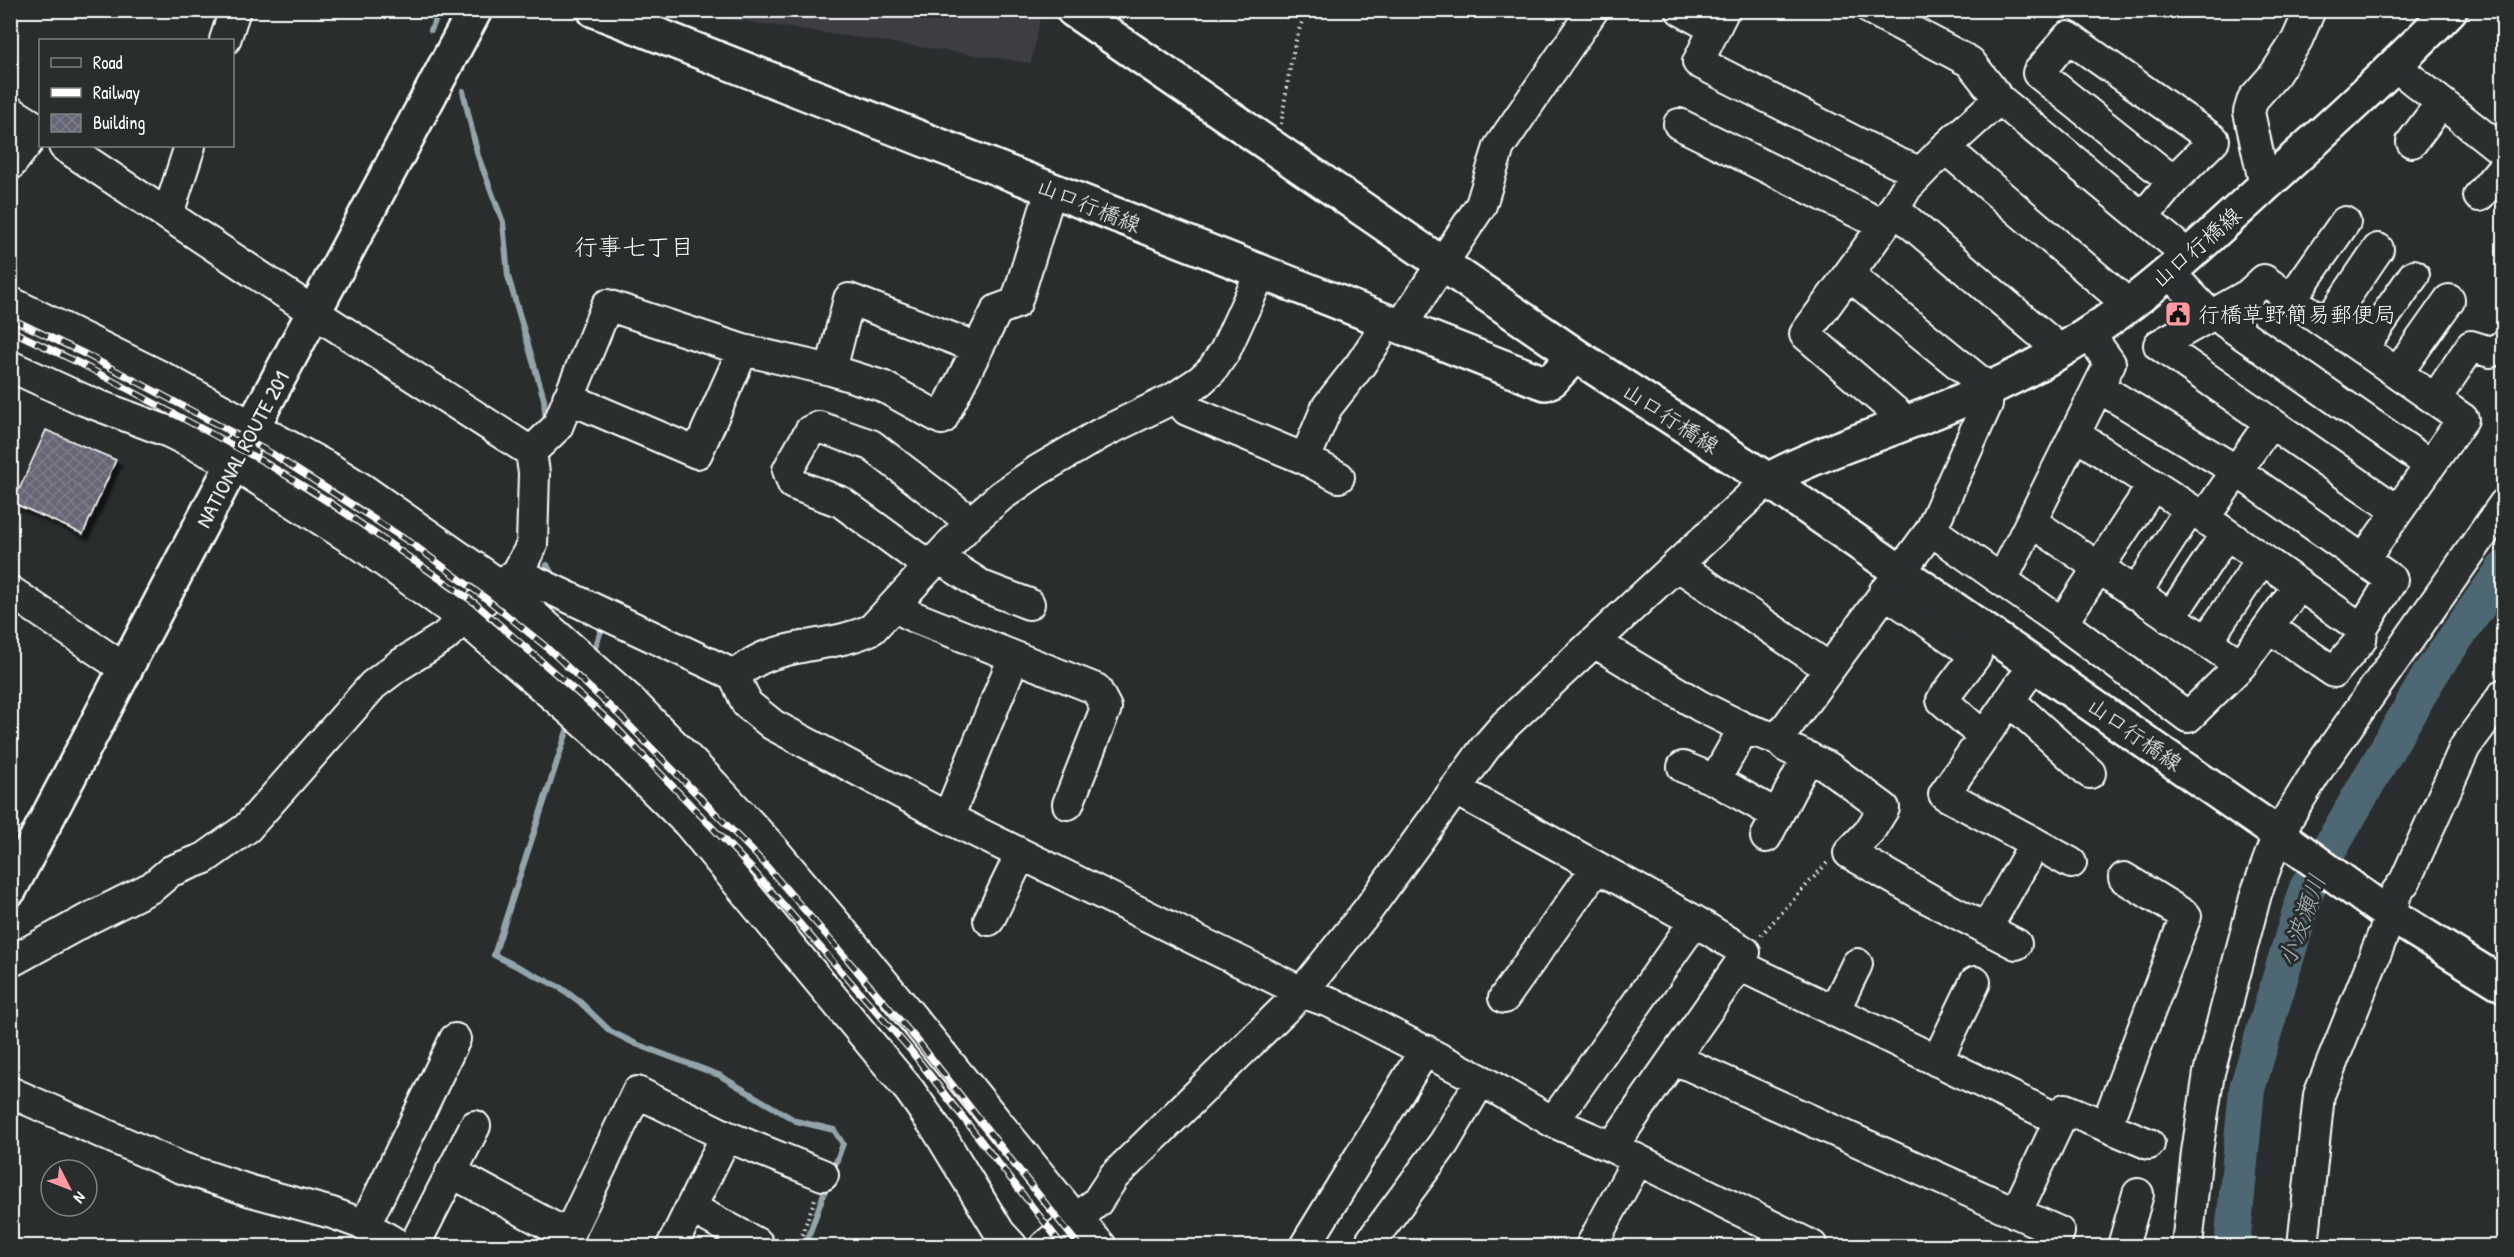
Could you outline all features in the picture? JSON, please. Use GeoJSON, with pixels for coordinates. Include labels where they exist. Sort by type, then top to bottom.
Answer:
{"type":"FeatureCollection","features":[{"type":"Feature","properties":{"kind":"main road","name":"NATIONAL ROUTE 201"},"geometry":{"type":"LineString","coordinates":[[10,889],[475,10]]}},
{"type":"Feature","properties":{"kind":"main road","name":"山口行橋線"},"geometry":{"type":"LineString","coordinates":[[594,10],[1545,383],[1552,380],[1575,356]]}},
{"type":"Feature","properties":{"kind":"main road","name":"山口行橋線"},"geometry":{"type":"LineString","coordinates":[[1073,10],[1575,356],[1768,480],[1892,581],[2285,839],[2384,911],[2504,985]]}},
{"type":"Feature","properties":{"kind":"main road","name":"山口行橋線"},"geometry":{"type":"LineString","coordinates":[[1768,480],[1795,465],[1988,388],[2089,334],[2180,264],[2395,66],[2451,10]]}},
{"type":"Feature","properties":{"kind":"street"},"geometry":{"type":"LineString","coordinates":[[225,39],[235,10]]}},
{"type":"Feature","properties":{"kind":"street"},"geometry":{"type":"LineString","coordinates":[[1305,459],[1327,407],[1376,341],[1442,264],[1481,205],[1499,147],[1593,10]]}},
{"type":"Feature","properties":{"kind":"street"},"geometry":{"type":"LineString","coordinates":[[1872,10],[1970,62],[2000,99],[2144,217],[2214,314],[2430,465]]}},
{"type":"Feature","properties":{"kind":"street"},"geometry":{"type":"LineString","coordinates":[[2265,186],[2249,112],[2253,99],[2275,74],[2297,40],[2310,10]]}},
{"type":"Feature","properties":{"kind":"street"},"geometry":{"type":"LineString","coordinates":[[1702,14],[1698,63],[1895,162],[1920,172]]}},
{"type":"Feature","properties":{"kind":"street"},"geometry":{"type":"LineString","coordinates":[[2144,217],[2174,181],[2214,140],[2068,37],[2038,73],[2174,181]]}},
{"type":"Feature","properties":{"kind":"street"},"geometry":{"type":"LineString","coordinates":[[2395,66],[2504,152]]}},
{"type":"Feature","properties":{"kind":"street"},"geometry":{"type":"LineString","coordinates":[[1907,422],[1805,334],[1889,219],[1907,187],[1945,148],[2000,99]]}},
{"type":"Feature","properties":{"kind":"street"},"geometry":{"type":"LineString","coordinates":[[2412,142],[2441,103]]}},
{"type":"Feature","properties":{"kind":"street"},"geometry":{"type":"LineString","coordinates":[[10,111],[39,129],[10,165]]}},
{"type":"Feature","properties":{"kind":"street"},"geometry":{"type":"LineString","coordinates":[[1679,124],[1873,220],[1889,219],[2061,351]]}},
{"type":"Feature","properties":{"kind":"street"},"geometry":{"type":"LineString","coordinates":[[10,962],[152,887],[171,871],[205,858],[247,828],[373,685],[444,637],[508,579],[532,545],[534,473],[531,452],[315,313],[66,147]]}},
{"type":"Feature","properties":{"kind":"street"},"geometry":{"type":"LineString","coordinates":[[168,214],[190,147]]}},
{"type":"Feature","properties":{"kind":"street"},"geometry":{"type":"LineString","coordinates":[[1945,148],[2129,305]]}},
{"type":"Feature","properties":{"kind":"street"},"geometry":{"type":"LineString","coordinates":[[2479,196],[2504,166]]}},
{"type":"Feature","properties":{"kind":"street"},"geometry":{"type":"LineString","coordinates":[[531,452],[556,426],[607,305],[743,350],[831,370],[882,386],[942,419],[997,310],[1016,303],[1052,190]]}},
{"type":"Feature","properties":{"kind":"street"},"geometry":{"type":"LineString","coordinates":[[2291,299],[2345,222]]}},
{"type":"Feature","properties":{"kind":"street"},"geometry":{"type":"LineString","coordinates":[[2327,324],[2378,249]]}},
{"type":"Feature","properties":{"kind":"street"},"geometry":{"type":"LineString","coordinates":[[734,675],[766,656],[824,642],[853,638],[872,629],[971,522],[1001,496],[1037,471],[1100,434],[1176,397],[1200,381],[1220,360],[1261,272]]}},
{"type":"Feature","properties":{"kind":"street"},"geometry":{"type":"LineString","coordinates":[[1778,739],[1930,530],[1987,404],[1988,388],[1849,275]]}},
{"type":"Feature","properties":{"kind":"street"},"geometry":{"type":"LineString","coordinates":[[2363,348],[2414,275]]}},
{"type":"Feature","properties":{"kind":"street"},"geometry":{"type":"LineString","coordinates":[[2364,559],[2398,511],[2430,465],[2463,419],[2264,280],[2248,294],[2159,345],[2398,511]]}},
{"type":"Feature","properties":{"kind":"street"},"geometry":{"type":"LineString","coordinates":[[831,370],[849,299],[978,348]]}},
{"type":"Feature","properties":{"kind":"street"},"geometry":{"type":"LineString","coordinates":[[2398,372],[2449,300]]}},
{"type":"Feature","properties":{"kind":"street"},"geometry":{"type":"LineString","coordinates":[[10,302],[162,377],[253,426],[364,490],[508,579],[734,675],[747,704],[773,725],[948,818],[1302,992],[1332,1003],[1481,1080],[1553,1122],[1812,1246]]}},
{"type":"Feature","properties":{"kind":"street"},"geometry":{"type":"LineString","coordinates":[[2002,580],[2110,363],[2089,334]]}},
{"type":"Feature","properties":{"kind":"street"},"geometry":{"type":"LineString","coordinates":[[2436,398],[2471,346],[2490,352],[2504,346]]}},
{"type":"Feature","properties":{"kind":"street"},"geometry":{"type":"LineString","coordinates":[[568,398],[697,453],[743,350]]}},
{"type":"Feature","properties":{"kind":"street"},"geometry":{"type":"LineString","coordinates":[[10,366],[84,400],[169,432],[234,464],[364,547],[464,619],[595,732],[688,824],[910,1091],[938,1131],[1000,1233],[1012,1246]]}},
{"type":"Feature","properties":{"kind":"street"},"geometry":{"type":"LineString","coordinates":[[2098,387],[2237,471],[2392,580],[2362,629],[2361,640],[2334,672],[2270,628]]}},
{"type":"Feature","properties":{"kind":"street"},"geometry":{"type":"LineString","coordinates":[[1176,397],[1188,410],[1305,459],[1339,477]]}},
{"type":"Feature","properties":{"kind":"street"},"geometry":{"type":"LineString","coordinates":[[2170,618],[2207,521],[2237,471],[2270,423]]}},
{"type":"Feature","properties":{"kind":"street"},"geometry":{"type":"LineString","coordinates":[[971,522],[871,445],[819,427],[810,431],[788,470],[793,484],[842,502],[934,562],[984,587],[1029,604]]}},
{"type":"Feature","properties":{"kind":"street"},"geometry":{"type":"LineString","coordinates":[[2076,435],[2207,521],[2362,629]]}},
{"type":"Feature","properties":{"kind":"street"},"geometry":{"type":"LineString","coordinates":[[1045,1246],[1097,1202],[1114,1176],[1302,992],[1367,911],[1504,725],[1768,480]]}},
{"type":"Feature","properties":{"kind":"street"},"geometry":{"type":"LineString","coordinates":[[2062,623],[2153,486]]}},
{"type":"Feature","properties":{"kind":"street"},"geometry":{"type":"LineString","coordinates":[[2187,1246],[2196,1152],[2209,1073],[2256,894],[2320,766],[2504,504]]}},
{"type":"Feature","properties":{"kind":"street"},"geometry":{"type":"LineString","coordinates":[[2135,594],[2207,521]]}},
{"type":"Feature","properties":{"kind":"street"},"geometry":{"type":"LineString","coordinates":[[2032,522],[2241,665]]}},
{"type":"Feature","properties":{"kind":"street"},"geometry":{"type":"LineString","coordinates":[[1930,530],[2062,623],[2188,717],[2241,665],[2299,585]]}},
{"type":"Feature","properties":{"kind":"street"},"geometry":{"type":"LineString","coordinates":[[2206,642],[2262,559]]}},
{"type":"Feature","properties":{"kind":"street"},"geometry":{"type":"LineString","coordinates":[[1677,565],[1829,668]]}},
{"type":"Feature","properties":{"kind":"street"},"geometry":{"type":"LineString","coordinates":[[508,579],[713,784],[767,842],[1101,1246]]}},
{"type":"Feature","properties":{"kind":"street"},"geometry":{"type":"LineString","coordinates":[[1892,581],[1976,655],[1942,700],[1983,736]]}},
{"type":"Feature","properties":{"kind":"street"},"geometry":{"type":"LineString","coordinates":[[10,591],[125,669]]}},
{"type":"Feature","properties":{"kind":"street"},"geometry":{"type":"LineString","coordinates":[[894,606],[912,616],[1096,690],[1106,708],[1068,804]]}},
{"type":"Feature","properties":{"kind":"street"},"geometry":{"type":"LineString","coordinates":[[1594,642],[1674,692],[1744,728],[1778,739],[1786,747],[1828,767],[1884,808],[1869,832],[1849,853],[2016,944]]}},
{"type":"Feature","properties":{"kind":"street"},"geometry":{"type":"LineString","coordinates":[[948,818],[1014,657]]}},
{"type":"Feature","properties":{"kind":"street"},"geometry":{"type":"LineString","coordinates":[[2071,863],[1944,794],[2015,691],[2090,773]]}},
{"type":"Feature","properties":{"kind":"street"},"geometry":{"type":"LineString","coordinates":[[2303,1246],[2319,1095],[2384,911],[2405,881],[2465,747],[2504,694]]}},
{"type":"Feature","properties":{"kind":"street"},"geometry":{"type":"LineString","coordinates":[[1715,780],[1744,728]]}},
{"type":"Feature","properties":{"kind":"street"},"geometry":{"type":"LineString","coordinates":[[1683,767],[1715,780],[1771,826],[1808,757]]}},
{"type":"Feature","properties":{"kind":"street"},"geometry":{"type":"LineString","coordinates":[[1455,789],[1695,921],[1744,952]]}},
{"type":"Feature","properties":{"kind":"street"},"geometry":{"type":"LineString","coordinates":[[1986,929],[2035,843]]}},
{"type":"Feature","properties":{"kind":"street"},"geometry":{"type":"LineString","coordinates":[[989,920],[1021,854]]}},
{"type":"Feature","properties":{"kind":"street"},"geometry":{"type":"LineString","coordinates":[[1504,998],[1597,867]]}},
{"type":"Feature","properties":{"kind":"street"},"geometry":{"type":"LineString","coordinates":[[2106,1126],[2186,916],[2124,878]]}},
{"type":"Feature","properties":{"kind":"street"},"geometry":{"type":"LineString","coordinates":[[1553,1122],[1695,921]]}},
{"type":"Feature","properties":{"kind":"street"},"geometry":{"type":"LineString","coordinates":[[1834,1011],[1857,964]]}},
{"type":"Feature","properties":{"kind":"street"},"geometry":{"type":"LineString","coordinates":[[1590,1246],[1624,1154],[1675,1059],[1740,965],[2060,1120]]}},
{"type":"Feature","properties":{"kind":"street"},"geometry":{"type":"LineString","coordinates":[[1937,1061],[1975,982]]}},
{"type":"Feature","properties":{"kind":"street"},"geometry":{"type":"LineString","coordinates":[[365,1225],[454,1039]]}},
{"type":"Feature","properties":{"kind":"street"},"geometry":{"type":"LineString","coordinates":[[1305,1246],[1425,1050]]}},
{"type":"Feature","properties":{"kind":"street"},"geometry":{"type":"LineString","coordinates":[[1675,1059],[2060,1232],[2053,1246]]}},
{"type":"Feature","properties":{"kind":"street"},"geometry":{"type":"LineString","coordinates":[[1372,1240],[1444,1143],[1481,1080]]}},
{"type":"Feature","properties":{"kind":"street"},"geometry":{"type":"LineString","coordinates":[[10,1092],[179,1167],[365,1225],[400,1246]]}},
{"type":"Feature","properties":{"kind":"street"},"geometry":{"type":"LineString","coordinates":[[452,1172],[566,1241],[637,1092],[726,1136],[823,1175]]}},
{"type":"Feature","properties":{"kind":"street"},"geometry":{"type":"LineString","coordinates":[[2016,1213],[2065,1109],[2149,1144]]}},
{"type":"Feature","properties":{"kind":"street"},"geometry":{"type":"LineString","coordinates":[[414,1246],[475,1126]]}},
{"type":"Feature","properties":{"kind":"street"},"geometry":{"type":"LineString","coordinates":[[672,1246],[726,1136]]}},
{"type":"Feature","properties":{"kind":"street"},"geometry":{"type":"LineString","coordinates":[[2123,1246],[2138,1194]]}},
{"type":"Feature","properties":{"kind":"street"},"geometry":{"type":"LineString","coordinates":[[691,1208],[758,1244],[756,1246]]}},
{"type":"Feature","properties":{"kind":"path"},"geometry":{"type":"LineString","coordinates":[[1280,130],[1292,60],[1308,10]]}},
{"type":"Feature","properties":{"kind":"path"},"geometry":{"type":"LineString","coordinates":[[1744,952],[1833,856]]}},
{"type":"Feature","properties":{"kind":"path"},"geometry":{"type":"LineString","coordinates":[[798,1246],[823,1175]]}},
{"type":"Feature","properties":{"kind":"shaded area"},"geometry":{"type":"Polygon","coordinates":[[[697,10],[1042,11],[1031,63],[695,14],[697,10]]]}},
{"type":"Feature","properties":{"kind":"building"},"geometry":{"type":"Polygon","coordinates":[[[46,430],[116,460],[83,534],[13,503],[46,430]]]}},
{"type":"Feature","properties":{"kind":"waterway"},"geometry":{"type":"LineString","coordinates":[[431,30],[440,10]]}},
{"type":"Feature","properties":{"kind":"waterway"},"geometry":{"type":"LineString","coordinates":[[463,91],[478,156],[503,222],[508,276],[544,399],[546,424]]}},
{"type":"Feature","properties":{"kind":"waterway"},"geometry":{"type":"LineString","coordinates":[[547,565],[554,578]]}},
{"type":"Feature","properties":{"kind":"waterway","name":"小波瀬川"},"geometry":{"type":"LineString","coordinates":[[2232,1246],[2247,1089],[2307,888],[2431,673],[2504,569]]}},
{"type":"Feature","properties":{"kind":"waterway"},"geometry":{"type":"LineString","coordinates":[[594,651],[604,622]]}},
{"type":"Feature","properties":{"kind":"waterway"},"geometry":{"type":"LineString","coordinates":[[570,722],[494,955],[561,988],[580,1002],[610,1031],[636,1044],[719,1075],[796,1121],[834,1130],[843,1144],[832,1173]]}},
{"type":"Feature","properties":{"kind":"waterway"},"geometry":{"type":"LineString","coordinates":[[805,1246],[828,1182]]}},
{"type":"Feature","properties":{"kind":"railway"},"geometry":{"type":"LineString","coordinates":[[10,318],[87,355],[271,453],[414,545],[544,645],[620,716],[763,862],[918,1041],[1079,1246]]}},
{"type":"Feature","properties":{"kind":"railway"},"geometry":{"type":"LineString","coordinates":[[10,330],[83,365],[264,462],[328,501],[475,603],[613,724],[752,869],[911,1051],[1063,1246]]}},
{"type":"Feature","properties":{"kind":"place","name":"行橋草野簡易郵便局"},"geometry":{"type":"Point","coordinates":[2178,314]}},
{"type":"Feature","properties":{"kind":"district","name":"行事七丁目"},"geometry":{"type":"Point","coordinates":[634,246]}}]}
